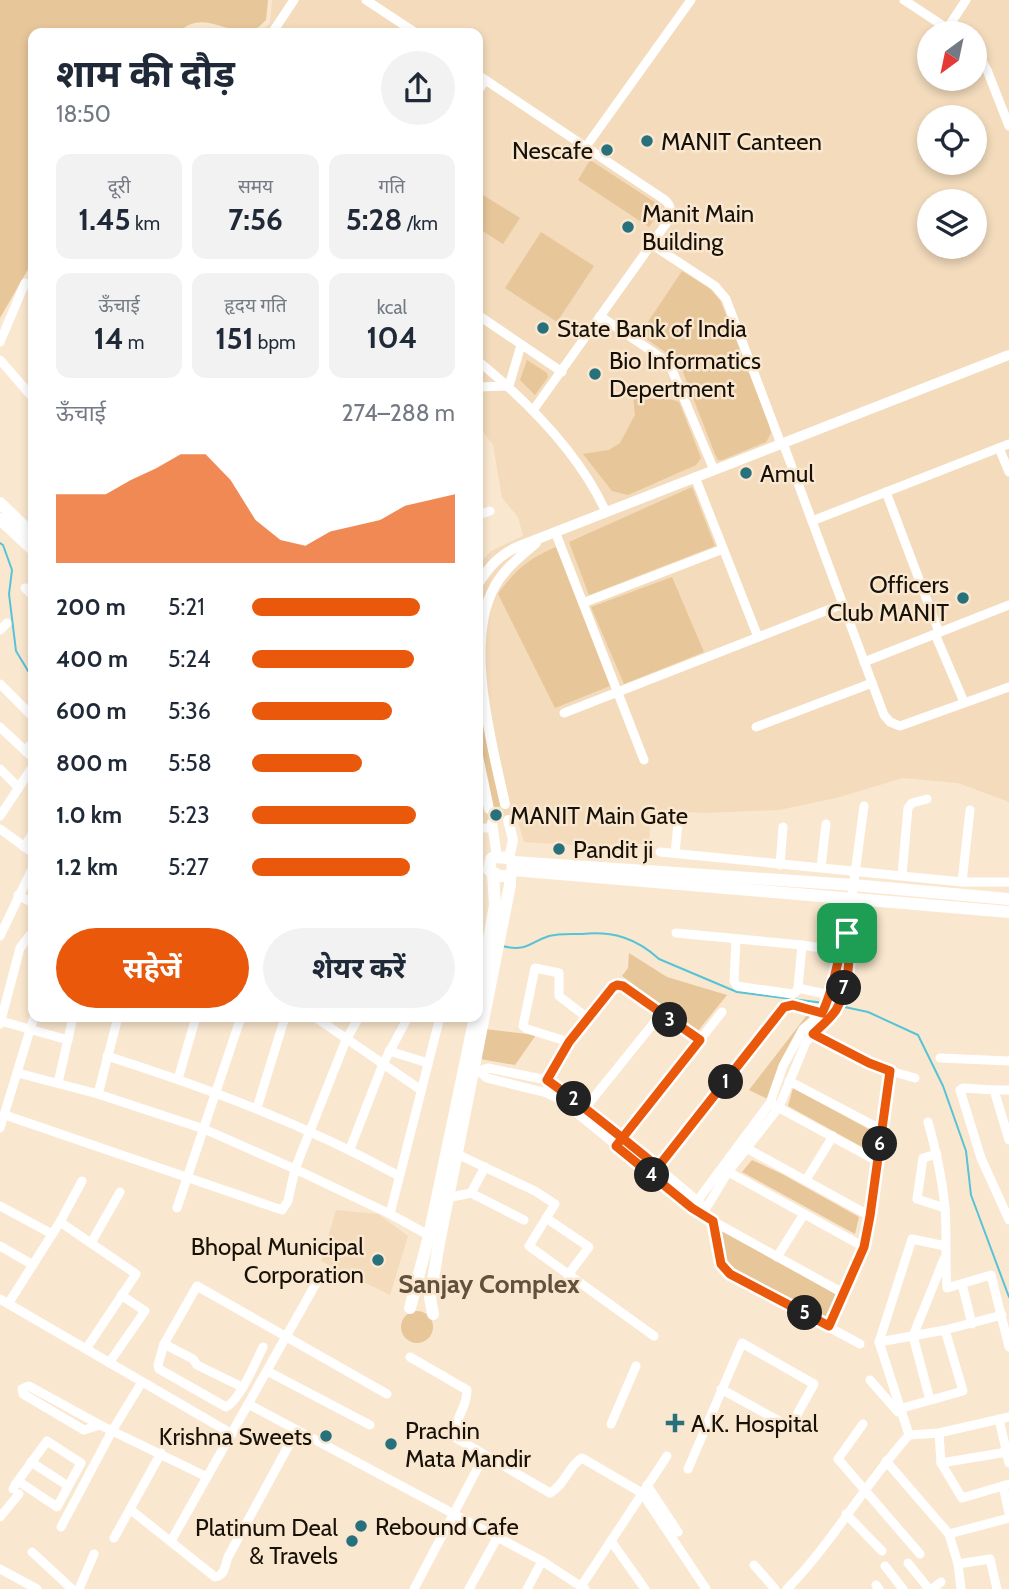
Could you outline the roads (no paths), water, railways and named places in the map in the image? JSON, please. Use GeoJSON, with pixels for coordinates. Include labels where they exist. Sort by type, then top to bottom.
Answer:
{"type":"FeatureCollection","features":[{"type":"Feature","properties":{"kind":"main road"},"geometry":{"type":"LineString","coordinates":[[0,503],[28,530]]}},
{"type":"Feature","properties":{"kind":"main road"},"geometry":{"type":"LineString","coordinates":[[0,519],[28,545]]}},
{"type":"Feature","properties":{"kind":"main road"},"geometry":{"type":"LineString","coordinates":[[497,865],[853,892],[1009,899]]}},
{"type":"Feature","properties":{"kind":"main road"},"geometry":{"type":"LineString","coordinates":[[483,1006],[495,936],[510,885],[497,865]]}},
{"type":"Feature","properties":{"kind":"main road"},"geometry":{"type":"LineString","coordinates":[[853,892],[1009,912]]}},
{"type":"Feature","properties":{"kind":"main road"},"geometry":{"type":"LineString","coordinates":[[483,983],[491,955]]}},
{"type":"Feature","properties":{"kind":"main road"},"geometry":{"type":"LineString","coordinates":[[433,1314],[430,1298],[434,1238],[473,1070],[475,1022]]}},
{"type":"Feature","properties":{"kind":"main road"},"geometry":{"type":"LineString","coordinates":[[410,1308],[447,1198],[481,1022]]}},
{"type":"Feature","properties":{"kind":"street"},"geometry":{"type":"LineString","coordinates":[[275,28],[294,0]]}},
{"type":"Feature","properties":{"kind":"street"},"geometry":{"type":"LineString","coordinates":[[366,0],[409,28]]}},
{"type":"Feature","properties":{"kind":"street"},"geometry":{"type":"LineString","coordinates":[[384,11],[391,0]]}},
{"type":"Feature","properties":{"kind":"street"},"geometry":{"type":"LineString","coordinates":[[585,148],[691,0]]}},
{"type":"Feature","properties":{"kind":"street"},"geometry":{"type":"LineString","coordinates":[[904,0],[935,21]]}},
{"type":"Feature","properties":{"kind":"street"},"geometry":{"type":"LineString","coordinates":[[955,21],[966,0]]}},
{"type":"Feature","properties":{"kind":"street"},"geometry":{"type":"LineString","coordinates":[[987,70],[1009,126]]}},
{"type":"Feature","properties":{"kind":"street"},"geometry":{"type":"LineString","coordinates":[[483,79],[665,200],[670,206],[668,221],[534,410]]}},
{"type":"Feature","properties":{"kind":"street"},"geometry":{"type":"LineString","coordinates":[[651,244],[715,286],[726,299],[884,715],[894,725],[900,726],[1009,687]]}},
{"type":"Feature","properties":{"kind":"street"},"geometry":{"type":"LineString","coordinates":[[0,342],[26,283]]}},
{"type":"Feature","properties":{"kind":"street"},"geometry":{"type":"LineString","coordinates":[[600,316],[669,363],[714,470]]}},
{"type":"Feature","properties":{"kind":"street"},"geometry":{"type":"LineString","coordinates":[[483,318],[562,372]]}},
{"type":"Feature","properties":{"kind":"street"},"geometry":{"type":"LineString","coordinates":[[509,386],[521,345]]}},
{"type":"Feature","properties":{"kind":"street"},"geometry":{"type":"LineString","coordinates":[[483,576],[490,565],[505,553],[1009,355]]}},
{"type":"Feature","properties":{"kind":"street"},"geometry":{"type":"LineString","coordinates":[[0,360],[28,392]]}},
{"type":"Feature","properties":{"kind":"street"},"geometry":{"type":"LineString","coordinates":[[483,365],[534,410],[592,484],[606,512]]}},
{"type":"Feature","properties":{"kind":"street"},"geometry":{"type":"LineString","coordinates":[[483,387],[509,386]]}},
{"type":"Feature","properties":{"kind":"street"},"geometry":{"type":"LineString","coordinates":[[812,521],[1009,444]]}},
{"type":"Feature","properties":{"kind":"street"},"geometry":{"type":"LineString","coordinates":[[999,448],[1009,472]]}},
{"type":"Feature","properties":{"kind":"street"},"geometry":{"type":"LineString","coordinates":[[695,477],[758,637]]}},
{"type":"Feature","properties":{"kind":"street"},"geometry":{"type":"LineString","coordinates":[[886,492],[964,702]]}},
{"type":"Feature","properties":{"kind":"street"},"geometry":{"type":"LineString","coordinates":[[483,513],[490,511]]}},
{"type":"Feature","properties":{"kind":"street"},"geometry":{"type":"LineString","coordinates":[[556,534],[644,760]]}},
{"type":"Feature","properties":{"kind":"street"},"geometry":{"type":"LineString","coordinates":[[483,626],[494,588],[506,570],[541,539]]}},
{"type":"Feature","properties":{"kind":"street"},"geometry":{"type":"LineString","coordinates":[[583,603],[723,549]]}},
{"type":"Feature","properties":{"kind":"street"},"geometry":{"type":"LineString","coordinates":[[564,713],[843,604]]}},
{"type":"Feature","properties":{"kind":"street"},"geometry":{"type":"LineString","coordinates":[[864,662],[1009,605]]}},
{"type":"Feature","properties":{"kind":"street"},"geometry":{"type":"LineString","coordinates":[[756,727],[872,683]]}},
{"type":"Feature","properties":{"kind":"street"},"geometry":{"type":"LineString","coordinates":[[0,684],[28,712]]}},
{"type":"Feature","properties":{"kind":"street"},"geometry":{"type":"LineString","coordinates":[[483,697],[505,804]]}},
{"type":"Feature","properties":{"kind":"street"},"geometry":{"type":"LineString","coordinates":[[0,727],[28,754]]}},
{"type":"Feature","properties":{"kind":"street"},"geometry":{"type":"LineString","coordinates":[[0,816],[28,773]]}},
{"type":"Feature","properties":{"kind":"street"},"geometry":{"type":"LineString","coordinates":[[2,775],[18,787]]}},
{"type":"Feature","properties":{"kind":"street"},"geometry":{"type":"LineString","coordinates":[[483,780],[489,809]]}},
{"type":"Feature","properties":{"kind":"street"},"geometry":{"type":"LineString","coordinates":[[902,875],[908,808],[912,803],[927,799]]}},
{"type":"Feature","properties":{"kind":"street"},"geometry":{"type":"LineString","coordinates":[[704,1211],[725,1170],[769,1103],[783,1066],[830,997],[839,951],[847,933],[864,806]]}},
{"type":"Feature","properties":{"kind":"street"},"geometry":{"type":"LineString","coordinates":[[962,882],[970,810]]}},
{"type":"Feature","properties":{"kind":"street"},"geometry":{"type":"LineString","coordinates":[[497,865],[513,840],[508,820]]}},
{"type":"Feature","properties":{"kind":"street"},"geometry":{"type":"LineString","coordinates":[[675,853],[678,824]]}},
{"type":"Feature","properties":{"kind":"street"},"geometry":{"type":"LineString","coordinates":[[821,867],[826,824]]}},
{"type":"Feature","properties":{"kind":"street"},"geometry":{"type":"LineString","coordinates":[[483,827],[492,826],[497,865]]}},
{"type":"Feature","properties":{"kind":"street"},"geometry":{"type":"LineString","coordinates":[[780,865],[783,827]]}},
{"type":"Feature","properties":{"kind":"street"},"geometry":{"type":"LineString","coordinates":[[0,829],[28,850]]}},
{"type":"Feature","properties":{"kind":"street"},"geometry":{"type":"LineString","coordinates":[[24,847],[28,841]]}},
{"type":"Feature","properties":{"kind":"street"},"geometry":{"type":"LineString","coordinates":[[660,852],[962,882],[1009,882]]}},
{"type":"Feature","properties":{"kind":"street"},"geometry":{"type":"LineString","coordinates":[[0,936],[28,879]]}},
{"type":"Feature","properties":{"kind":"street"},"geometry":{"type":"LineString","coordinates":[[18,895],[28,900]]}},
{"type":"Feature","properties":{"kind":"street"},"geometry":{"type":"LineString","coordinates":[[676,933],[850,953]]}},
{"type":"Feature","properties":{"kind":"street"},"geometry":{"type":"LineString","coordinates":[[695,1205],[725,1170],[748,1149],[779,1107],[808,1031],[835,1012],[840,1002],[850,953],[847,933]]}},
{"type":"Feature","properties":{"kind":"street"},"geometry":{"type":"LineString","coordinates":[[28,938],[20,948],[0,1022],[68,1040]]}},
{"type":"Feature","properties":{"kind":"street"},"geometry":{"type":"LineString","coordinates":[[736,940],[734,981],[737,986],[792,994],[798,988],[802,946]]}},
{"type":"Feature","properties":{"kind":"street"},"geometry":{"type":"LineString","coordinates":[[569,1042],[523,1026],[536,968],[559,973],[559,996],[589,1018]]}},
{"type":"Feature","properties":{"kind":"street"},"geometry":{"type":"LineString","coordinates":[[547,1093],[547,1080],[569,1042],[617,985],[623,986],[700,1040]]}},
{"type":"Feature","properties":{"kind":"street"},"geometry":{"type":"LineString","coordinates":[[798,988],[830,997]]}},
{"type":"Feature","properties":{"kind":"street"},"geometry":{"type":"LineString","coordinates":[[658,1167],[784,1007],[793,1005],[823,1010]]}},
{"type":"Feature","properties":{"kind":"street"},"geometry":{"type":"LineString","coordinates":[[619,1142],[722,1012]]}},
{"type":"Feature","properties":{"kind":"street"},"geometry":{"type":"LineString","coordinates":[[586,1107],[661,1014]]}},
{"type":"Feature","properties":{"kind":"street"},"geometry":{"type":"LineString","coordinates":[[0,1128],[33,1022]]}},
{"type":"Feature","properties":{"kind":"street"},"geometry":{"type":"LineString","coordinates":[[58,1083],[73,1022]]}},
{"type":"Feature","properties":{"kind":"street"},"geometry":{"type":"LineString","coordinates":[[98,1094],[117,1022]]}},
{"type":"Feature","properties":{"kind":"street"},"geometry":{"type":"LineString","coordinates":[[178,1079],[195,1022]]}},
{"type":"Feature","properties":{"kind":"street"},"geometry":{"type":"LineString","coordinates":[[177,1208],[239,1022]]}},
{"type":"Feature","properties":{"kind":"street"},"geometry":{"type":"LineString","coordinates":[[257,1108],[283,1022]]}},
{"type":"Feature","properties":{"kind":"street"},"geometry":{"type":"LineString","coordinates":[[322,1022],[421,1090]]}},
{"type":"Feature","properties":{"kind":"street"},"geometry":{"type":"LineString","coordinates":[[5,1115],[282,1210],[288,1201],[295,1169],[346,1040],[356,1022]]}},
{"type":"Feature","properties":{"kind":"street"},"geometry":{"type":"LineString","coordinates":[[349,1149],[383,1064],[405,1022]]}},
{"type":"Feature","properties":{"kind":"street"},"geometry":{"type":"LineString","coordinates":[[390,1214],[436,1022]]}},
{"type":"Feature","properties":{"kind":"street"},"geometry":{"type":"LineString","coordinates":[[808,1031],[869,1063],[915,1078]]}},
{"type":"Feature","properties":{"kind":"street"},"geometry":{"type":"LineString","coordinates":[[389,1051],[428,1063]]}},
{"type":"Feature","properties":{"kind":"street"},"geometry":{"type":"LineString","coordinates":[[107,1056],[257,1108],[349,1149],[399,1176]]}},
{"type":"Feature","properties":{"kind":"street"},"geometry":{"type":"LineString","coordinates":[[940,1058],[1009,1061]]}},
{"type":"Feature","properties":{"kind":"street"},"geometry":{"type":"LineString","coordinates":[[473,1070],[488,1068],[547,1080],[586,1107],[619,1142],[713,1221],[843,1293]]}},
{"type":"Feature","properties":{"kind":"street"},"geometry":{"type":"LineString","coordinates":[[473,1070],[487,1077],[547,1093],[562,1101],[658,1167],[695,1205]]}},
{"type":"Feature","properties":{"kind":"street"},"geometry":{"type":"LineString","coordinates":[[829,1326],[864,1247],[890,1071]]}},
{"type":"Feature","properties":{"kind":"street"},"geometry":{"type":"LineString","coordinates":[[18,1073],[98,1094],[204,1129],[390,1214],[434,1238]]}},
{"type":"Feature","properties":{"kind":"street"},"geometry":{"type":"LineString","coordinates":[[789,1081],[882,1129]]}},
{"type":"Feature","properties":{"kind":"street"},"geometry":{"type":"LineString","coordinates":[[1009,1090],[960,1090],[981,1158],[1005,1202],[1009,1220]]}},
{"type":"Feature","properties":{"kind":"street"},"geometry":{"type":"LineString","coordinates":[[994,1090],[1007,1124],[1009,1140]]}},
{"type":"Feature","properties":{"kind":"street"},"geometry":{"type":"LineString","coordinates":[[769,1103],[877,1161]]}},
{"type":"Feature","properties":{"kind":"street"},"geometry":{"type":"LineString","coordinates":[[928,1122],[937,1154],[945,1208],[944,1258],[947,1288],[990,1275],[1009,1347]]}},
{"type":"Feature","properties":{"kind":"street"},"geometry":{"type":"LineString","coordinates":[[806,1180],[833,1136]]}},
{"type":"Feature","properties":{"kind":"street"},"geometry":{"type":"LineString","coordinates":[[748,1149],[870,1216]]}},
{"type":"Feature","properties":{"kind":"street"},"geometry":{"type":"LineString","coordinates":[[457,1154],[534,1191],[555,1205],[529,1246],[654,1336]]}},
{"type":"Feature","properties":{"kind":"street"},"geometry":{"type":"LineString","coordinates":[[937,1154],[923,1158],[917,1199],[945,1208]]}},
{"type":"Feature","properties":{"kind":"street"},"geometry":{"type":"LineString","coordinates":[[471,1193],[485,1167]]}},
{"type":"Feature","properties":{"kind":"street"},"geometry":{"type":"LineString","coordinates":[[725,1170],[864,1247]]}},
{"type":"Feature","properties":{"kind":"street"},"geometry":{"type":"LineString","coordinates":[[82,1181],[33,1265],[4,1301],[232,1434]]}},
{"type":"Feature","properties":{"kind":"street"},"geometry":{"type":"LineString","coordinates":[[90,1243],[120,1192]]}},
{"type":"Feature","properties":{"kind":"street"},"geometry":{"type":"LineString","coordinates":[[447,1198],[471,1193],[523,1220]]}},
{"type":"Feature","properties":{"kind":"street"},"geometry":{"type":"LineString","coordinates":[[0,1206],[52,1234]]}},
{"type":"Feature","properties":{"kind":"street"},"geometry":{"type":"LineString","coordinates":[[777,1257],[804,1214]]}},
{"type":"Feature","properties":{"kind":"street"},"geometry":{"type":"LineString","coordinates":[[547,1218],[589,1247],[568,1275]]}},
{"type":"Feature","properties":{"kind":"street"},"geometry":{"type":"LineString","coordinates":[[713,1221],[724,1268],[860,1344]]}},
{"type":"Feature","properties":{"kind":"street"},"geometry":{"type":"LineString","coordinates":[[60,1222],[136,1274],[86,1349]]}},
{"type":"Feature","properties":{"kind":"street"},"geometry":{"type":"LineString","coordinates":[[909,1435],[879,1342],[912,1239],[945,1246]]}},
{"type":"Feature","properties":{"kind":"street"},"geometry":{"type":"LineString","coordinates":[[0,1246],[33,1265]]}},
{"type":"Feature","properties":{"kind":"street"},"geometry":{"type":"LineString","coordinates":[[930,1400],[913,1336],[944,1258]]}},
{"type":"Feature","properties":{"kind":"street"},"geometry":{"type":"LineString","coordinates":[[171,1541],[319,1278]]}},
{"type":"Feature","properties":{"kind":"street"},"geometry":{"type":"LineString","coordinates":[[962,1284],[972,1324]]}},
{"type":"Feature","properties":{"kind":"street"},"geometry":{"type":"LineString","coordinates":[[263,1347],[231,1405],[226,1407],[159,1369],[158,1365],[164,1344],[197,1286],[387,1394]]}},
{"type":"Feature","properties":{"kind":"street"},"geometry":{"type":"LineString","coordinates":[[109,1363],[145,1311],[121,1296]]}},
{"type":"Feature","properties":{"kind":"street"},"geometry":{"type":"LineString","coordinates":[[879,1342],[945,1330],[1002,1315]]}},
{"type":"Feature","properties":{"kind":"street"},"geometry":{"type":"LineString","coordinates":[[901,1413],[930,1400],[963,1391],[945,1330]]}},
{"type":"Feature","properties":{"kind":"street"},"geometry":{"type":"LineString","coordinates":[[688,1469],[721,1389],[742,1343],[814,1384],[790,1427],[721,1389]]}},
{"type":"Feature","properties":{"kind":"street"},"geometry":{"type":"LineString","coordinates":[[164,1344],[193,1359],[197,1365],[242,1387]]}},
{"type":"Feature","properties":{"kind":"street"},"geometry":{"type":"LineString","coordinates":[[410,1357],[467,1390],[467,1399],[454,1425],[456,1438],[550,1493],[557,1489],[573,1463],[582,1458],[645,1489],[678,1532]]}},
{"type":"Feature","properties":{"kind":"street"},"geometry":{"type":"LineString","coordinates":[[611,1424],[636,1366]]}},
{"type":"Feature","properties":{"kind":"street"},"geometry":{"type":"LineString","coordinates":[[267,1371],[370,1425]]}},
{"type":"Feature","properties":{"kind":"street"},"geometry":{"type":"LineString","coordinates":[[870,1380],[901,1413]]}},
{"type":"Feature","properties":{"kind":"street"},"geometry":{"type":"LineString","coordinates":[[61,1527],[142,1382]]}},
{"type":"Feature","properties":{"kind":"street"},"geometry":{"type":"LineString","coordinates":[[100,1425],[84,1430],[23,1394],[22,1389],[29,1386],[100,1425],[207,1477]]}},
{"type":"Feature","properties":{"kind":"street"},"geometry":{"type":"LineString","coordinates":[[248,1404],[453,1516],[542,1561],[584,1587],[667,1456]]}},
{"type":"Feature","properties":{"kind":"street"},"geometry":{"type":"LineString","coordinates":[[787,1589],[813,1561],[886,1461],[909,1435],[939,1433],[1004,1418],[1009,1463]]}},
{"type":"Feature","properties":{"kind":"street"},"geometry":{"type":"LineString","coordinates":[[863,1424],[838,1459],[920,1553]]}},
{"type":"Feature","properties":{"kind":"street"},"geometry":{"type":"LineString","coordinates":[[131,1510],[215,1577],[223,1574],[228,1557],[298,1430]]}},
{"type":"Feature","properties":{"kind":"street"},"geometry":{"type":"LineString","coordinates":[[939,1433],[941,1463],[962,1498],[1006,1485],[1009,1513]]}},
{"type":"Feature","properties":{"kind":"street"},"geometry":{"type":"LineString","coordinates":[[0,1517],[16,1488],[31,1462],[47,1441],[81,1463],[57,1507],[16,1488]]}},
{"type":"Feature","properties":{"kind":"street"},"geometry":{"type":"LineString","coordinates":[[941,1463],[1007,1452]]}},
{"type":"Feature","properties":{"kind":"street"},"geometry":{"type":"LineString","coordinates":[[114,1538],[161,1453]]}},
{"type":"Feature","properties":{"kind":"street"},"geometry":{"type":"LineString","coordinates":[[414,1589],[484,1456]]}},
{"type":"Feature","properties":{"kind":"street"},"geometry":{"type":"LineString","coordinates":[[886,1461],[949,1534],[958,1564],[961,1589]]}},
{"type":"Feature","properties":{"kind":"street"},"geometry":{"type":"LineString","coordinates":[[31,1462],[68,1486]]}},
{"type":"Feature","properties":{"kind":"street"},"geometry":{"type":"LineString","coordinates":[[645,1489],[706,1589]]}},
{"type":"Feature","properties":{"kind":"street"},"geometry":{"type":"LineString","coordinates":[[846,1514],[882,1551]]}},
{"type":"Feature","properties":{"kind":"street"},"geometry":{"type":"LineString","coordinates":[[949,1534],[1009,1518]]}},
{"type":"Feature","properties":{"kind":"street"},"geometry":{"type":"LineString","coordinates":[[469,1589],[497,1538]]}},
{"type":"Feature","properties":{"kind":"street"},"geometry":{"type":"LineString","coordinates":[[611,1541],[645,1589]]}},
{"type":"Feature","properties":{"kind":"street"},"geometry":{"type":"LineString","coordinates":[[32,1552],[72,1589]]}},
{"type":"Feature","properties":{"kind":"street"},"geometry":{"type":"LineString","coordinates":[[79,1589],[94,1554]]}},
{"type":"Feature","properties":{"kind":"street"},"geometry":{"type":"LineString","coordinates":[[958,1564],[990,1559],[997,1589]]}},
{"type":"Feature","properties":{"kind":"street"},"geometry":{"type":"LineString","coordinates":[[527,1589],[542,1561]]}},
{"type":"Feature","properties":{"kind":"street"},"geometry":{"type":"LineString","coordinates":[[908,1563],[931,1589],[941,1582]]}},
{"type":"Feature","properties":{"kind":"street"},"geometry":{"type":"LineString","coordinates":[[754,1565],[775,1589]]}},
{"type":"Feature","properties":{"kind":"street"},"geometry":{"type":"LineString","coordinates":[[885,1566],[903,1589]]}},
{"type":"Feature","properties":{"kind":"street"},"geometry":{"type":"LineString","coordinates":[[0,1569],[37,1589]]}},
{"type":"Feature","properties":{"kind":"waterway"},"geometry":{"type":"LineString","coordinates":[[0,543],[12,570],[9,594],[16,651],[28,671]]}},
{"type":"Feature","properties":{"kind":"waterway"},"geometry":{"type":"LineString","coordinates":[[502,946],[522,947],[557,934],[614,935],[633,941],[659,959],[737,992],[824,1003]]}},
{"type":"Feature","properties":{"kind":"waterway"},"geometry":{"type":"LineString","coordinates":[[840,1006],[868,1012],[918,1035],[943,1086],[966,1151],[971,1195],[1009,1297]]}},
{"type":"Feature","properties":{"kind":"place","name":"MANIT Canteen"},"geometry":{"type":"Point","coordinates":[647,141]}},
{"type":"Feature","properties":{"kind":"place","name":"Nescafe"},"geometry":{"type":"Point","coordinates":[607,150]}},
{"type":"Feature","properties":{"kind":"place","name":"Manit Main Building"},"geometry":{"type":"Point","coordinates":[628,227]}},
{"type":"Feature","properties":{"kind":"place","name":"State Bank of India"},"geometry":{"type":"Point","coordinates":[543,328]}},
{"type":"Feature","properties":{"kind":"place","name":"Bio Informatics Depertment"},"geometry":{"type":"Point","coordinates":[595,374]}},
{"type":"Feature","properties":{"kind":"place","name":"Amul"},"geometry":{"type":"Point","coordinates":[746,473]}},
{"type":"Feature","properties":{"kind":"place","name":"Officers Club MANIT"},"geometry":{"type":"Point","coordinates":[963,598]}},
{"type":"Feature","properties":{"kind":"place","name":"MANIT Main Gate"},"geometry":{"type":"Point","coordinates":[496,815]}},
{"type":"Feature","properties":{"kind":"place","name":"Pandit ji"},"geometry":{"type":"Point","coordinates":[559,849]}},
{"type":"Feature","properties":{"kind":"place","name":"Bhopal Municipal Corporation"},"geometry":{"type":"Point","coordinates":[378,1260]}},
{"type":"Feature","properties":{"kind":"place","name":"A.K. Hospital"},"geometry":{"type":"Point","coordinates":[675,1423]}},
{"type":"Feature","properties":{"kind":"place","name":"Krishna Sweets"},"geometry":{"type":"Point","coordinates":[326,1436]}},
{"type":"Feature","properties":{"kind":"place","name":"Prachin Mata Mandir"},"geometry":{"type":"Point","coordinates":[391,1444]}},
{"type":"Feature","properties":{"kind":"place","name":"Rebound Cafe"},"geometry":{"type":"Point","coordinates":[361,1526]}},
{"type":"Feature","properties":{"kind":"place","name":"Platinum Deal & Travels"},"geometry":{"type":"Point","coordinates":[352,1541]}},
{"type":"Feature","properties":{"kind":"district","name":"Sanjay Complex"},"geometry":{"type":"Point","coordinates":[489,1284]}}]}
